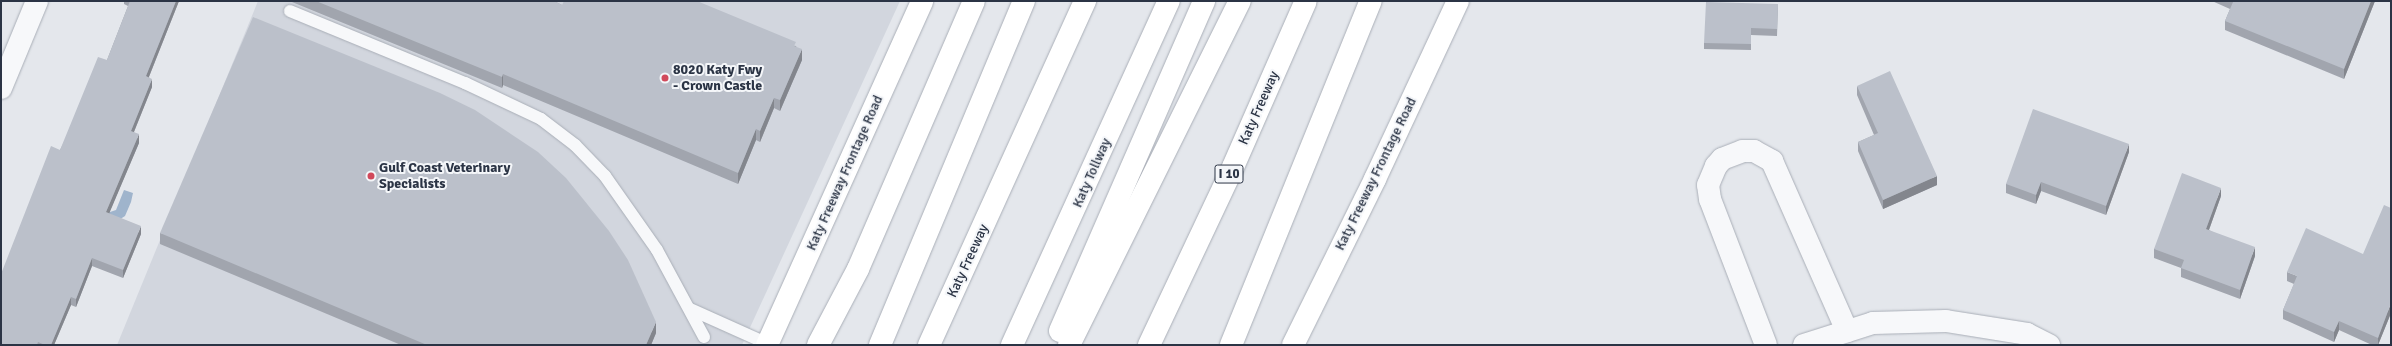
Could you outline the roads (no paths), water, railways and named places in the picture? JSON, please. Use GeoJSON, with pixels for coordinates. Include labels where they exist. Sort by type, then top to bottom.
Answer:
{"type":"FeatureCollection","features":[{"type":"Feature","properties":{"kind":"main road","name":"Katy Freeway Frontage Road"},"geometry":{"type":"LineString","coordinates":[[768,344],[922,1]]}},
{"type":"Feature","properties":{"kind":"main road"},"geometry":{"type":"LineString","coordinates":[[818,345],[858,269],[974,1]]}},
{"type":"Feature","properties":{"kind":"main road"},"geometry":{"type":"LineString","coordinates":[[880,345],[1024,1]]}},
{"type":"Feature","properties":{"kind":"main road","name":"Katy Freeway"},"geometry":{"type":"LineString","coordinates":[[929,345],[1085,1]]}},
{"type":"Feature","properties":{"kind":"main road","name":"Katy Tollway"},"geometry":{"type":"LineString","coordinates":[[1012,345],[1169,1]]}},
{"type":"Feature","properties":{"kind":"main road"},"geometry":{"type":"LineString","coordinates":[[1054,345],[1204,1]]}},
{"type":"Feature","properties":{"kind":"main road"},"geometry":{"type":"LineString","coordinates":[[1069,345],[1240,1]]}},
{"type":"Feature","properties":{"kind":"main road","name":"Katy Freeway"},"geometry":{"type":"LineString","coordinates":[[1149,345],[1232,167],[1306,1]]}},
{"type":"Feature","properties":{"kind":"main road"},"geometry":{"type":"LineString","coordinates":[[1231,345],[1371,1]]}},
{"type":"Feature","properties":{"kind":"main road","name":"Katy Freeway Frontage Road"},"geometry":{"type":"LineString","coordinates":[[1293,345],[1375,179],[1458,1]]}},
{"type":"Feature","properties":{"kind":"street"},"geometry":{"type":"LineString","coordinates":[[1,88],[37,1]]}},
{"type":"Feature","properties":{"kind":"street"},"geometry":{"type":"LineString","coordinates":[[1766,345],[1710,199],[1708,185],[1716,166],[1722,159],[1743,151],[1754,152],[1772,161],[1847,331]]}},
{"type":"Feature","properties":{"kind":"street"},"geometry":{"type":"LineString","coordinates":[[1804,345],[1873,323],[1946,321],[2027,334],[2049,345]]}},
{"type":"Feature","properties":{"kind":"lane"},"geometry":{"type":"LineString","coordinates":[[290,11],[465,83],[541,119],[575,145],[605,176],[658,250],[704,337]]}},
{"type":"Feature","properties":{"kind":"lane"},"geometry":{"type":"LineString","coordinates":[[690,309],[768,344]]}},
{"type":"Feature","properties":{"kind":"water"},"geometry":{"type":"Polygon","coordinates":[[[124,190],[133,193],[131,202],[125,216],[111,225],[98,208],[110,212],[116,210],[124,190]]]}},
{"type":"Feature","properties":{"kind":"place","name":"8020 Katy Fwy - Crown Castle"},"geometry":{"type":"Point","coordinates":[665,78]}},
{"type":"Feature","properties":{"kind":"place","name":"Gulf Coast Veterinary Specialists"},"geometry":{"type":"Point","coordinates":[371,176]}}]}
